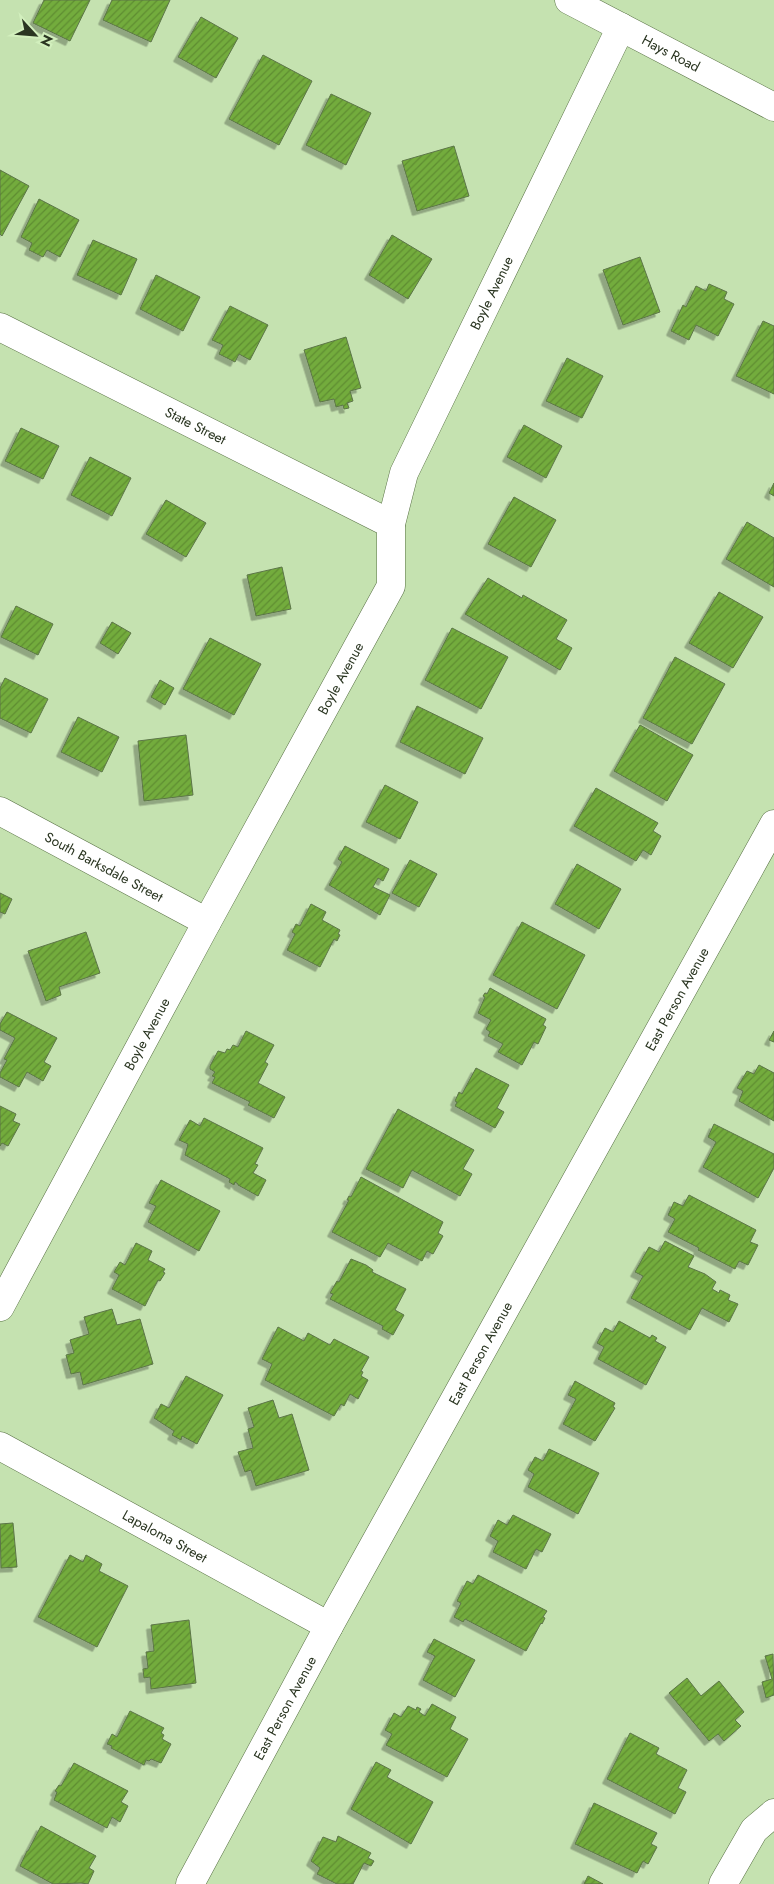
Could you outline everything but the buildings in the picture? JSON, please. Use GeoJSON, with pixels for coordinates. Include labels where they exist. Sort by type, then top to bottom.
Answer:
{"type":"FeatureCollection","features":[{"type":"Feature","properties":{"kind":"street","name":"Hays Road"},"geometry":{"type":"LineString","coordinates":[[569,0],[774,107]]}},
{"type":"Feature","properties":{"kind":"street","name":"Boyle Avenue"},"geometry":{"type":"LineString","coordinates":[[0,1308],[207,922],[391,586],[391,524],[404,473],[621,27]]}},
{"type":"Feature","properties":{"kind":"street","name":"State Street"},"geometry":{"type":"LineString","coordinates":[[0,327],[391,524]]}},
{"type":"Feature","properties":{"kind":"street","name":"South Barksdale Street"},"geometry":{"type":"LineString","coordinates":[[0,811],[207,922]]}},
{"type":"Feature","properties":{"kind":"street","name":"East Person Avenue"},"geometry":{"type":"LineString","coordinates":[[190,1884],[329,1626],[774,824]]}},
{"type":"Feature","properties":{"kind":"street","name":"Lapaloma Street"},"geometry":{"type":"LineString","coordinates":[[0,1446],[329,1626]]}},
{"type":"Feature","properties":{"kind":"street"},"geometry":{"type":"LineString","coordinates":[[723,1884],[754,1830],[774,1813]]}}]}
